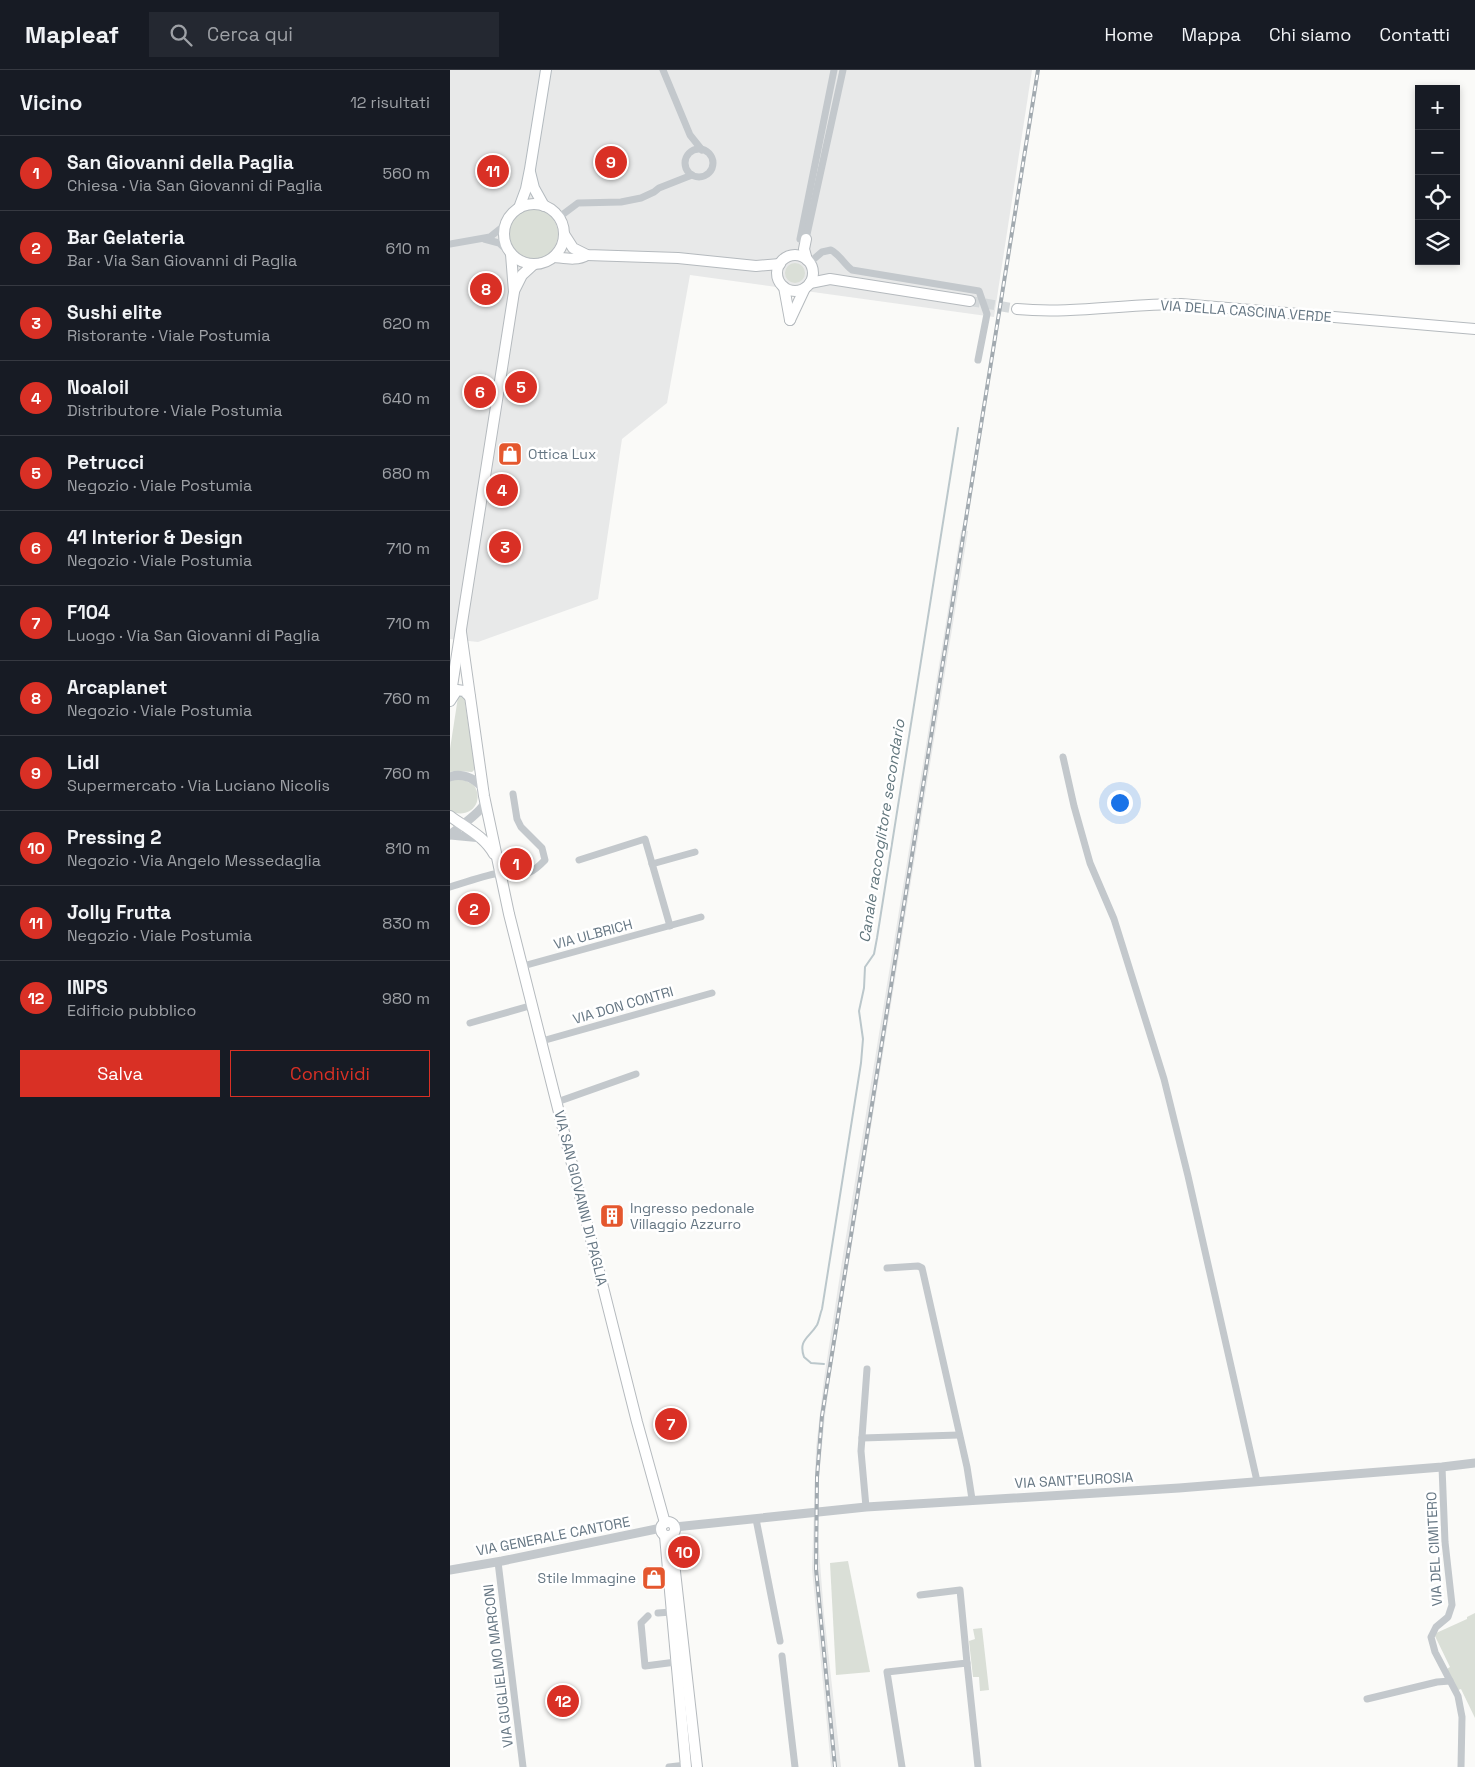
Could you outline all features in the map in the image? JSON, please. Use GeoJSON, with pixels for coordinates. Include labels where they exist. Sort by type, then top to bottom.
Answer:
{"type":"FeatureCollection","features":[{"type":"Feature","properties":{"kind":"main road"},"geometry":{"type":"LineString","coordinates":[[519,208],[526,189],[530,169],[546,70]]}},
{"type":"Feature","properties":{"kind":"main road"},"geometry":{"type":"LineString","coordinates":[[530,169],[534,188],[544,206]]}},
{"type":"Feature","properties":{"kind":"main road"},"geometry":{"type":"LineString","coordinates":[[450,699],[514,292],[510,253],[506,246],[504,235],[505,225],[511,215],[519,208],[536,204],[544,206],[551,210],[560,221],[564,234],[573,248],[587,255],[678,258],[756,266],[780,264],[791,256],[803,239]]}},
{"type":"Feature","properties":{"kind":"main road"},"geometry":{"type":"LineString","coordinates":[[510,253],[524,263],[544,262],[554,257],[560,249],[564,234]]}},
{"type":"Feature","properties":{"kind":"main road"},"geometry":{"type":"LineString","coordinates":[[756,266],[778,278],[784,287],[790,320],[812,279],[803,239]]}},
{"type":"Feature","properties":{"kind":"main road"},"geometry":{"type":"LineString","coordinates":[[554,257],[567,259],[582,258],[587,255]]}},
{"type":"Feature","properties":{"kind":"main road"},"geometry":{"type":"LineString","coordinates":[[791,256],[796,256],[830,279]]}},
{"type":"Feature","properties":{"kind":"main road"},"geometry":{"type":"LineString","coordinates":[[514,292],[522,275],[534,264]]}},
{"type":"Feature","properties":{"kind":"main road"},"geometry":{"type":"LineString","coordinates":[[778,278],[780,264]]}},
{"type":"Feature","properties":{"kind":"main road"},"geometry":{"type":"LineString","coordinates":[[784,287],[789,290],[799,291],[830,279],[970,301]]}},
{"type":"Feature","properties":{"kind":"main road","name":"VIA DELLA CASCINA VERDE"},"geometry":{"type":"LineString","coordinates":[[1016,308],[1046,311],[1149,304],[1181,304],[1475,329]]}},
{"type":"Feature","properties":{"kind":"main road","name":"VIA SAN GIOVANNI DI PAGLIA"},"geometry":{"type":"LineString","coordinates":[[461,632],[484,796],[501,873],[637,1422],[667,1530]]}},
{"type":"Feature","properties":{"kind":"main road"},"geometry":{"type":"LineString","coordinates":[[450,703],[457,690],[464,691],[470,697]]}},
{"type":"Feature","properties":{"kind":"main road"},"geometry":{"type":"LineString","coordinates":[[450,816],[489,844],[498,859]]}},
{"type":"Feature","properties":{"kind":"main road"},"geometry":{"type":"LineString","coordinates":[[667,1530],[670,1612],[686,1766]]}},
{"type":"Feature","properties":{"kind":"main road"},"geometry":{"type":"LineString","coordinates":[[667,1530],[697,1767]]}},
{"type":"Feature","properties":{"kind":"street"},"geometry":{"type":"LineString","coordinates":[[662,70],[690,135],[702,150]]}},
{"type":"Feature","properties":{"kind":"street"},"geometry":{"type":"LineString","coordinates":[[803,239],[834,70]]}},
{"type":"Feature","properties":{"kind":"street"},"geometry":{"type":"LineString","coordinates":[[803,239],[843,70]]}},
{"type":"Feature","properties":{"kind":"street"},"geometry":{"type":"LineString","coordinates":[[690,135],[690,154]]}},
{"type":"Feature","properties":{"kind":"street"},"geometry":{"type":"LineString","coordinates":[[560,221],[562,214],[578,203],[621,202],[641,198],[659,188],[692,175],[701,177],[712,169],[713,160],[708,152],[695,150],[686,159],[686,168],[692,175]]}},
{"type":"Feature","properties":{"kind":"street"},"geometry":{"type":"LineString","coordinates":[[674,182],[686,168]]}},
{"type":"Feature","properties":{"kind":"street"},"geometry":{"type":"LineString","coordinates":[[450,244],[481,239],[496,233],[505,225]]}},
{"type":"Feature","properties":{"kind":"street"},"geometry":{"type":"LineString","coordinates":[[481,239],[499,244],[510,253]]}},
{"type":"Feature","properties":{"kind":"street"},"geometry":{"type":"LineString","coordinates":[[809,264],[822,252],[831,250],[852,270],[980,291],[986,314],[978,360]]}},
{"type":"Feature","properties":{"kind":"street"},"geometry":{"type":"LineString","coordinates":[[1062,757],[1090,864],[1114,920],[1164,1079],[1188,1176],[1257,1481]]}},
{"type":"Feature","properties":{"kind":"street"},"geometry":{"type":"LineString","coordinates":[[450,777],[456,774],[471,778],[480,786],[484,796],[482,806],[450,835]]}},
{"type":"Feature","properties":{"kind":"street"},"geometry":{"type":"LineString","coordinates":[[450,887],[501,873],[519,875],[529,873],[545,860],[542,848],[521,827],[517,819],[513,794]]}},
{"type":"Feature","properties":{"kind":"street"},"geometry":{"type":"LineString","coordinates":[[450,835],[482,838]]}},
{"type":"Feature","properties":{"kind":"street"},"geometry":{"type":"LineString","coordinates":[[579,860],[645,839],[670,926]]}},
{"type":"Feature","properties":{"kind":"street"},"geometry":{"type":"LineString","coordinates":[[652,864],[696,852]]}},
{"type":"Feature","properties":{"kind":"street","name":"VIA ULBRICH"},"geometry":{"type":"LineString","coordinates":[[523,966],[700,917]]}},
{"type":"Feature","properties":{"kind":"street","name":"VIA DON CONTRI"},"geometry":{"type":"LineString","coordinates":[[542,1041],[712,993]]}},
{"type":"Feature","properties":{"kind":"street"},"geometry":{"type":"LineString","coordinates":[[470,1023],[533,1005]]}},
{"type":"Feature","properties":{"kind":"street"},"geometry":{"type":"LineString","coordinates":[[557,1102],[636,1074]]}},
{"type":"Feature","properties":{"kind":"street"},"geometry":{"type":"LineString","coordinates":[[887,1268],[918,1266],[922,1268],[972,1500]]}},
{"type":"Feature","properties":{"kind":"street"},"geometry":{"type":"LineString","coordinates":[[866,1507],[861,1452],[867,1369]]}},
{"type":"Feature","properties":{"kind":"street"},"geometry":{"type":"LineString","coordinates":[[862,1438],[959,1435]]}},
{"type":"Feature","properties":{"kind":"street","name":"VIA SANT'EUROSIA"},"geometry":{"type":"LineString","coordinates":[[667,1530],[866,1507],[1170,1488],[1475,1463]]}},
{"type":"Feature","properties":{"kind":"street","name":"VIA DEL CIMITERO"},"geometry":{"type":"LineString","coordinates":[[1442,1467],[1445,1542],[1452,1605],[1448,1616],[1436,1627],[1431,1637],[1435,1652],[1458,1696],[1462,1717],[1461,1767]]}},
{"type":"Feature","properties":{"kind":"street"},"geometry":{"type":"LineString","coordinates":[[756,1519],[780,1641]]}},
{"type":"Feature","properties":{"kind":"street","name":"VIA GENERALE CANTORE"},"geometry":{"type":"LineString","coordinates":[[450,1570],[667,1530]]}},
{"type":"Feature","properties":{"kind":"street","name":"VIA GUGLIELMO MARCONI"},"geometry":{"type":"LineString","coordinates":[[498,1562],[523,1767]]}},
{"type":"Feature","properties":{"kind":"street"},"geometry":{"type":"LineString","coordinates":[[920,1595],[960,1590],[978,1767]]}},
{"type":"Feature","properties":{"kind":"street"},"geometry":{"type":"LineString","coordinates":[[658,1613],[670,1612]]}},
{"type":"Feature","properties":{"kind":"street"},"geometry":{"type":"LineString","coordinates":[[648,1616],[641,1622],[645,1666],[676,1662]]}},
{"type":"Feature","properties":{"kind":"street"},"geometry":{"type":"LineString","coordinates":[[782,1656],[795,1767]]}},
{"type":"Feature","properties":{"kind":"street"},"geometry":{"type":"LineString","coordinates":[[902,1767],[887,1672],[967,1664]]}},
{"type":"Feature","properties":{"kind":"street"},"geometry":{"type":"LineString","coordinates":[[1367,1699],[1437,1682],[1450,1681]]}},
{"type":"Feature","properties":{"kind":"street"},"geometry":{"type":"LineString","coordinates":[[669,1767],[686,1766]]}},
{"type":"Feature","properties":{"kind":"shaded area"},"geometry":{"type":"Polygon","coordinates":[[[450,70],[1032,70],[994,317],[690,275],[667,403],[622,439],[598,599],[478,642],[450,639],[450,70]]]}},
{"type":"Feature","properties":{"kind":"shaded area"},"geometry":{"type":"Polygon","coordinates":[[[528,209],[538,209],[551,216],[558,229],[558,239],[551,252],[538,259],[528,259],[519,255],[512,248],[508,239],[508,229],[512,220],[519,213],[528,209]]]}},
{"type":"Feature","properties":{"kind":"shaded area"},"geometry":{"type":"Polygon","coordinates":[[[795,263],[802,266],[805,273],[802,280],[795,283],[788,280],[785,273],[788,266],[795,263]]]}},
{"type":"Feature","properties":{"kind":"shaded area"},"geometry":{"type":"Polygon","coordinates":[[[961,530],[968,531],[825,1416],[819,1476],[818,1537],[824,1614],[841,1767],[831,1767],[812,1569],[816,1448],[824,1379],[843,1255],[961,530]]]}},
{"type":"Feature","properties":{"kind":"shaded area"},"geometry":{"type":"Polygon","coordinates":[[[460,695],[464,696],[475,769],[472,772],[450,772],[450,749],[458,697],[460,695]]]}},
{"type":"Feature","properties":{"kind":"shaded area"},"geometry":{"type":"Polygon","coordinates":[[[460,778],[474,785],[478,798],[476,804],[469,811],[457,813],[450,811],[450,781],[460,778]]]}},
{"type":"Feature","properties":{"kind":"shaded area"},"geometry":{"type":"Polygon","coordinates":[[[848,1561],[870,1672],[836,1675],[830,1563],[848,1561]]]}},
{"type":"Feature","properties":{"kind":"shaded area"},"geometry":{"type":"Polygon","coordinates":[[[1475,1613],[1475,1718],[1461,1689],[1458,1690],[1447,1669],[1450,1667],[1434,1634],[1467,1619],[1467,1617],[1475,1613]]]}},
{"type":"Feature","properties":{"kind":"shaded area"},"geometry":{"type":"Polygon","coordinates":[[[982,1628],[989,1690],[980,1691],[979,1677],[973,1677],[969,1641],[975,1639],[973,1629],[982,1628]]]}},
{"type":"Feature","properties":{"kind":"waterway","name":"Canale raccoglitore secondario"},"geometry":{"type":"LineString","coordinates":[[824,1364],[811,1363],[804,1357],[802,1347],[817,1325],[822,1309],[861,1063],[863,1039],[859,1011],[864,988],[865,967],[874,954],[877,938],[958,428]]}},
{"type":"Feature","properties":{"kind":"tunnel"},"geometry":{"type":"LineString","coordinates":[[970,301],[1017,309]]}},
{"type":"Feature","properties":{"kind":"railway"},"geometry":{"type":"LineString","coordinates":[[835,1767],[816,1569],[817,1477],[822,1416],[1038,70]]}},
{"type":"Feature","properties":{"kind":"place","name":"Lidl"},"geometry":{"type":"Point","coordinates":[611,162]}},
{"type":"Feature","properties":{"kind":"place","name":"Jolly Frutta"},"geometry":{"type":"Point","coordinates":[493,171]}},
{"type":"Feature","properties":{"kind":"place","name":"Arcaplanet"},"geometry":{"type":"Point","coordinates":[486,289]}},
{"type":"Feature","properties":{"kind":"place","name":"Petrucci"},"geometry":{"type":"Point","coordinates":[521,387]}},
{"type":"Feature","properties":{"kind":"place","name":"41 Interior & Design"},"geometry":{"type":"Point","coordinates":[480,392]}},
{"type":"Feature","properties":{"kind":"place","name":"Ottica Lux"},"geometry":{"type":"Point","coordinates":[510,454]}},
{"type":"Feature","properties":{"kind":"place","name":"Noaloil"},"geometry":{"type":"Point","coordinates":[502,490]}},
{"type":"Feature","properties":{"kind":"place","name":"Sushi elite"},"geometry":{"type":"Point","coordinates":[505,547]}},
{"type":"Feature","properties":{"kind":"place","name":"San Giovanni della Paglia"},"geometry":{"type":"Point","coordinates":[516,864]}},
{"type":"Feature","properties":{"kind":"place","name":"Bar Gelateria"},"geometry":{"type":"Point","coordinates":[474,909]}},
{"type":"Feature","properties":{"kind":"place","name":"Ingresso pedonale Villaggio Azzurro"},"geometry":{"type":"Point","coordinates":[612,1216]}},
{"type":"Feature","properties":{"kind":"place","name":"F104"},"geometry":{"type":"Point","coordinates":[671,1424]}},
{"type":"Feature","properties":{"kind":"place","name":"Pressing 2"},"geometry":{"type":"Point","coordinates":[684,1552]}},
{"type":"Feature","properties":{"kind":"place","name":"Stile Immagine"},"geometry":{"type":"Point","coordinates":[654,1578]}},
{"type":"Feature","properties":{"kind":"place","name":"INPS"},"geometry":{"type":"Point","coordinates":[563,1701]}}]}
